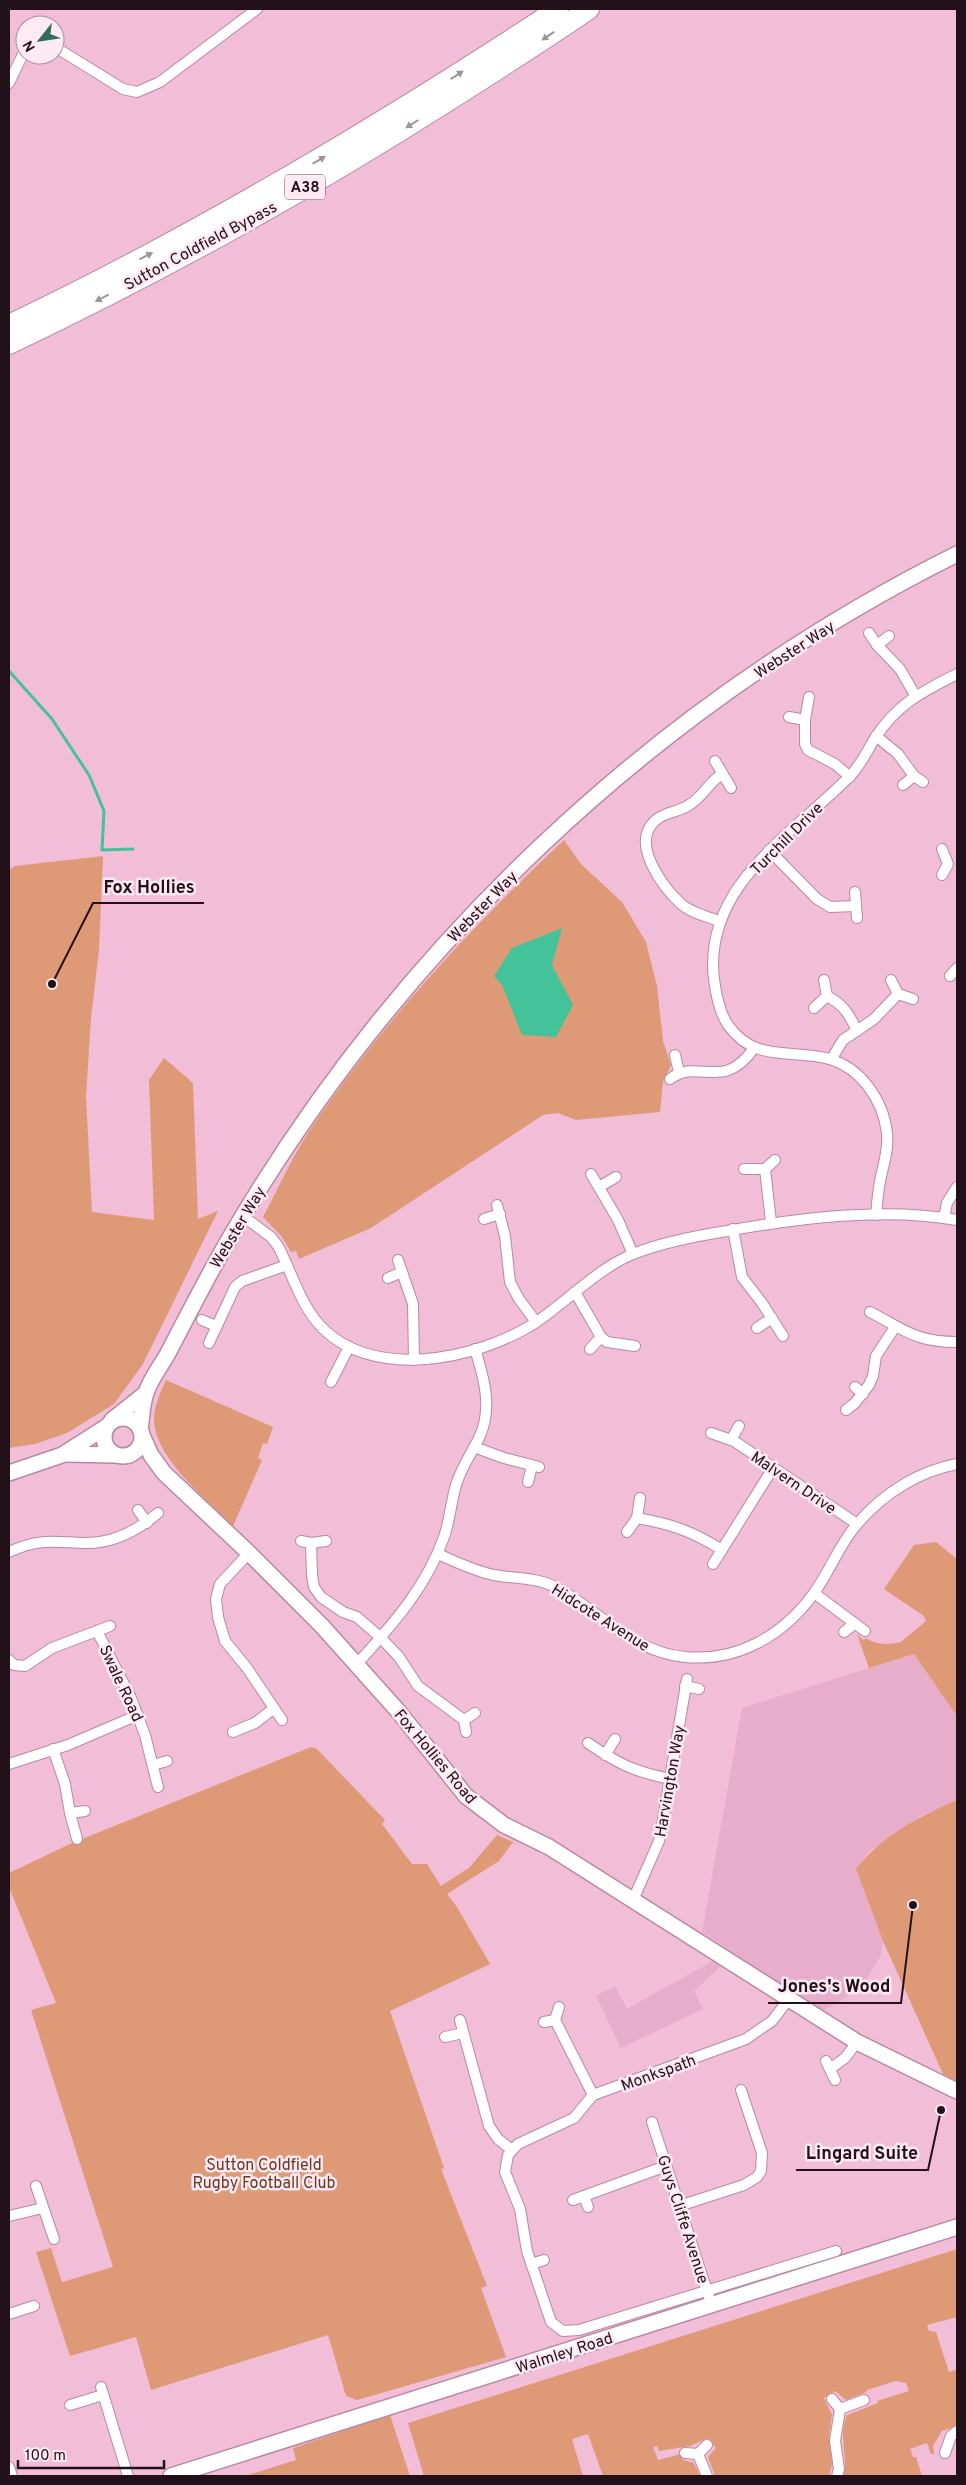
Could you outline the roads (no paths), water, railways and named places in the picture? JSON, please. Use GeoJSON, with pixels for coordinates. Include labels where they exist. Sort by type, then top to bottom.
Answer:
{"type":"FeatureCollection","features":[{"type":"Feature","properties":{"kind":"highway","name":"Sutton Coldfield Bypass"},"geometry":{"type":"LineString","coordinates":[[9,325],[152,253],[264,192],[416,102],[558,9]]}},
{"type":"Feature","properties":{"kind":"highway","name":"Sutton Coldfield Bypass"},"geometry":{"type":"LineString","coordinates":[[9,344],[144,276],[353,160],[520,55],[588,9]]}},
{"type":"Feature","properties":{"kind":"street"},"geometry":{"type":"LineString","coordinates":[[65,53],[124,89],[137,92],[160,82],[257,9]]}},
{"type":"Feature","properties":{"kind":"street"},"geometry":{"type":"LineString","coordinates":[[9,83],[18,65]]}},
{"type":"Feature","properties":{"kind":"street","name":"Webster Way"},"geometry":{"type":"LineString","coordinates":[[141,1432],[146,1393],[200,1289],[289,1143],[330,1085],[398,998],[476,910],[529,857],[636,763],[745,680],[861,606],[957,554]]}},
{"type":"Feature","properties":{"kind":"street"},"geometry":{"type":"LineString","coordinates":[[869,633],[876,644],[900,669],[915,695]]}},
{"type":"Feature","properties":{"kind":"street"},"geometry":{"type":"LineString","coordinates":[[876,644],[889,636]]}},
{"type":"Feature","properties":{"kind":"street","name":"Turchill Drive"},"geometry":{"type":"LineString","coordinates":[[876,1215],[887,1135],[885,1119],[880,1104],[862,1079],[850,1068],[832,1058],[814,1054],[768,1053],[754,1048],[739,1038],[728,1025],[720,1008],[712,964],[713,945],[719,921],[738,888],[769,850],[850,777],[890,718],[915,695],[957,674]]}},
{"type":"Feature","properties":{"kind":"street"},"geometry":{"type":"LineString","coordinates":[[809,697],[805,720],[805,744],[808,750],[835,764],[850,777]]}},
{"type":"Feature","properties":{"kind":"street"},"geometry":{"type":"LineString","coordinates":[[789,717],[805,720]]}},
{"type":"Feature","properties":{"kind":"street"},"geometry":{"type":"LineString","coordinates":[[876,736],[898,754],[919,779],[903,785]]}},
{"type":"Feature","properties":{"kind":"street"},"geometry":{"type":"LineString","coordinates":[[714,761],[731,788]]}},
{"type":"Feature","properties":{"kind":"street"},"geometry":{"type":"LineString","coordinates":[[719,921],[694,912],[682,904],[670,891],[648,858],[645,839],[652,823],[662,816],[691,804],[713,780],[722,774]]}},
{"type":"Feature","properties":{"kind":"street"},"geometry":{"type":"LineString","coordinates":[[942,849],[952,865],[942,875]]}},
{"type":"Feature","properties":{"kind":"street"},"geometry":{"type":"LineString","coordinates":[[769,850],[817,899],[830,906],[856,906]]}},
{"type":"Feature","properties":{"kind":"street"},"geometry":{"type":"LineString","coordinates":[[855,892],[857,918]]}},
{"type":"Feature","properties":{"kind":"street"},"geometry":{"type":"LineString","coordinates":[[824,980],[827,996],[847,1010],[857,1030]]}},
{"type":"Feature","properties":{"kind":"street"},"geometry":{"type":"LineString","coordinates":[[891,980],[898,994],[913,999]]}},
{"type":"Feature","properties":{"kind":"street"},"geometry":{"type":"LineString","coordinates":[[832,1058],[843,1040],[874,1019],[898,994]]}},
{"type":"Feature","properties":{"kind":"street"},"geometry":{"type":"LineString","coordinates":[[814,1008],[827,996]]}},
{"type":"Feature","properties":{"kind":"street"},"geometry":{"type":"LineString","coordinates":[[670,1079],[679,1072],[727,1072],[746,1060],[754,1048]]}},
{"type":"Feature","properties":{"kind":"street"},"geometry":{"type":"LineString","coordinates":[[675,1055],[679,1072]]}},
{"type":"Feature","properties":{"kind":"street"},"geometry":{"type":"LineString","coordinates":[[744,1169],[765,1169],[775,1160]]}},
{"type":"Feature","properties":{"kind":"street"},"geometry":{"type":"LineString","coordinates":[[765,1169],[771,1222]]}},
{"type":"Feature","properties":{"kind":"street"},"geometry":{"type":"LineString","coordinates":[[591,1174],[618,1220],[633,1254]]}},
{"type":"Feature","properties":{"kind":"street"},"geometry":{"type":"LineString","coordinates":[[599,1187],[616,1176]]}},
{"type":"Feature","properties":{"kind":"street"},"geometry":{"type":"LineString","coordinates":[[944,1218],[947,1204],[957,1187]]}},
{"type":"Feature","properties":{"kind":"street"},"geometry":{"type":"LineString","coordinates":[[484,1219],[498,1210],[505,1236],[510,1282],[519,1299],[536,1322]]}},
{"type":"Feature","properties":{"kind":"street"},"geometry":{"type":"LineString","coordinates":[[243,1216],[271,1237],[287,1265],[304,1302],[318,1323],[332,1336],[350,1347],[372,1355],[414,1360],[439,1358],[475,1349],[512,1336],[536,1322],[575,1292],[633,1254],[671,1242],[771,1222],[876,1215],[957,1220]]}},
{"type":"Feature","properties":{"kind":"street"},"geometry":{"type":"LineString","coordinates":[[733,1229],[742,1277],[783,1336]]}},
{"type":"Feature","properties":{"kind":"street"},"geometry":{"type":"LineString","coordinates":[[398,1260],[412,1304],[414,1360]]}},
{"type":"Feature","properties":{"kind":"street"},"geometry":{"type":"LineString","coordinates":[[208,1343],[235,1287],[242,1281],[287,1265]]}},
{"type":"Feature","properties":{"kind":"street"},"geometry":{"type":"LineString","coordinates":[[388,1278],[402,1272]]}},
{"type":"Feature","properties":{"kind":"street"},"geometry":{"type":"LineString","coordinates":[[575,1292],[601,1337],[607,1342],[635,1346]]}},
{"type":"Feature","properties":{"kind":"street"},"geometry":{"type":"LineString","coordinates":[[870,1312],[895,1327],[925,1341],[957,1342]]}},
{"type":"Feature","properties":{"kind":"street"},"geometry":{"type":"LineString","coordinates":[[757,1328],[772,1318]]}},
{"type":"Feature","properties":{"kind":"street"},"geometry":{"type":"LineString","coordinates":[[202,1320],[216,1326]]}},
{"type":"Feature","properties":{"kind":"street"},"geometry":{"type":"LineString","coordinates":[[846,1410],[863,1394],[873,1376],[876,1356],[895,1327]]}},
{"type":"Feature","properties":{"kind":"street"},"geometry":{"type":"LineString","coordinates":[[590,1349],[601,1337]]}},
{"type":"Feature","properties":{"kind":"street"},"geometry":{"type":"LineString","coordinates":[[331,1382],[350,1347]]}},
{"type":"Feature","properties":{"kind":"street"},"geometry":{"type":"LineString","coordinates":[[357,1664],[412,1600],[438,1554],[462,1468],[484,1426],[487,1410],[484,1381],[475,1349]]}},
{"type":"Feature","properties":{"kind":"street"},"geometry":{"type":"LineString","coordinates":[[855,1387],[863,1394]]}},
{"type":"Feature","properties":{"kind":"street","name":"Webster Way"},"geometry":{"type":"LineString","coordinates":[[62,1455],[109,1424],[146,1393]]}},
{"type":"Feature","properties":{"kind":"street"},"geometry":{"type":"LineString","coordinates":[[122,1418],[131,1419],[141,1432],[137,1450],[119,1456],[104,1444],[103,1436],[109,1424],[122,1418]]}},
{"type":"Feature","properties":{"kind":"street"},"geometry":{"type":"LineString","coordinates":[[731,1440],[739,1426]]}},
{"type":"Feature","properties":{"kind":"street","name":"Fox Hollies Road"},"geometry":{"type":"LineString","coordinates":[[141,1432],[151,1455],[164,1473],[249,1553],[357,1664],[474,1804],[504,1825],[549,1847],[857,2042],[957,2091]]}},
{"type":"Feature","properties":{"kind":"street","name":"Malvern Drive"},"geometry":{"type":"LineString","coordinates":[[711,1433],[731,1440],[857,1524]]}},
{"type":"Feature","properties":{"kind":"street"},"geometry":{"type":"LineString","coordinates":[[474,1447],[488,1453],[536,1466],[528,1482]]}},
{"type":"Feature","properties":{"kind":"street"},"geometry":{"type":"LineString","coordinates":[[9,1473],[62,1455]]}},
{"type":"Feature","properties":{"kind":"street","name":"Fox Hollies Road"},"geometry":{"type":"LineString","coordinates":[[62,1455],[119,1456],[144,1463],[164,1473]]}},
{"type":"Feature","properties":{"kind":"street","name":"Hidcote Avenue"},"geometry":{"type":"LineString","coordinates":[[438,1554],[476,1570],[521,1578],[556,1587],[645,1646],[663,1654],[685,1658],[716,1657],[749,1648],[782,1628],[814,1594],[857,1524],[894,1491],[914,1477],[935,1469],[957,1464]]}},
{"type":"Feature","properties":{"kind":"street"},"geometry":{"type":"LineString","coordinates":[[713,1564],[773,1468]]}},
{"type":"Feature","properties":{"kind":"street"},"geometry":{"type":"LineString","coordinates":[[627,1532],[637,1518],[640,1498]]}},
{"type":"Feature","properties":{"kind":"street"},"geometry":{"type":"LineString","coordinates":[[138,1510],[147,1522]]}},
{"type":"Feature","properties":{"kind":"street"},"geometry":{"type":"LineString","coordinates":[[9,1552],[38,1542],[98,1542],[132,1533],[158,1513]]}},
{"type":"Feature","properties":{"kind":"street"},"geometry":{"type":"LineString","coordinates":[[637,1518],[671,1524],[696,1534],[722,1550]]}},
{"type":"Feature","properties":{"kind":"street"},"geometry":{"type":"LineString","coordinates":[[326,1541],[306,1542],[314,1587],[321,1598],[356,1618],[381,1638],[399,1657],[418,1686],[464,1720],[466,1732]]}},
{"type":"Feature","properties":{"kind":"street"},"geometry":{"type":"LineString","coordinates":[[249,1553],[220,1584],[216,1599],[218,1617],[225,1641],[247,1668],[282,1720]]}},
{"type":"Feature","properties":{"kind":"street"},"geometry":{"type":"LineString","coordinates":[[814,1594],[865,1631]]}},
{"type":"Feature","properties":{"kind":"street"},"geometry":{"type":"LineString","coordinates":[[844,1632],[854,1624]]}},
{"type":"Feature","properties":{"kind":"street","name":"Swale Road"},"geometry":{"type":"LineString","coordinates":[[9,1660],[14,1665],[25,1666],[52,1648],[110,1626]]}},
{"type":"Feature","properties":{"kind":"street","name":"Swale Road"},"geometry":{"type":"LineString","coordinates":[[96,1631],[132,1698],[158,1788]]}},
{"type":"Feature","properties":{"kind":"street","name":"Harvington Way"},"geometry":{"type":"LineString","coordinates":[[633,1900],[659,1841],[686,1683],[699,1689]]}},
{"type":"Feature","properties":{"kind":"street"},"geometry":{"type":"LineString","coordinates":[[234,1732],[255,1723],[273,1709]]}},
{"type":"Feature","properties":{"kind":"street"},"geometry":{"type":"LineString","coordinates":[[464,1720],[476,1713]]}},
{"type":"Feature","properties":{"kind":"street"},"geometry":{"type":"LineString","coordinates":[[9,1764],[53,1749],[138,1715]]}},
{"type":"Feature","properties":{"kind":"street"},"geometry":{"type":"LineString","coordinates":[[605,1755],[615,1740]]}},
{"type":"Feature","properties":{"kind":"street"},"geometry":{"type":"LineString","coordinates":[[588,1743],[605,1755],[640,1773],[671,1779]]}},
{"type":"Feature","properties":{"kind":"street"},"geometry":{"type":"LineString","coordinates":[[53,1749],[65,1784],[77,1838]]}},
{"type":"Feature","properties":{"kind":"street"},"geometry":{"type":"LineString","coordinates":[[153,1766],[167,1761]]}},
{"type":"Feature","properties":{"kind":"street"},"geometry":{"type":"LineString","coordinates":[[70,1813],[85,1811]]}},
{"type":"Feature","properties":{"kind":"street","name":"Monkspath"},"geometry":{"type":"LineString","coordinates":[[593,2095],[746,2039],[772,2021],[789,1999]]}},
{"type":"Feature","properties":{"kind":"street"},"geometry":{"type":"LineString","coordinates":[[559,2008],[555,2020],[593,2095],[574,2118],[523,2141],[512,2150],[506,2162],[506,2172],[520,2209],[524,2242],[551,2322],[558,2329],[569,2332],[709,2298]]}},
{"type":"Feature","properties":{"kind":"street"},"geometry":{"type":"LineString","coordinates":[[460,2020],[492,2131],[512,2150]]}},
{"type":"Feature","properties":{"kind":"street"},"geometry":{"type":"LineString","coordinates":[[544,2022],[555,2020]]}},
{"type":"Feature","properties":{"kind":"street"},"geometry":{"type":"LineString","coordinates":[[445,2037],[463,2033]]}},
{"type":"Feature","properties":{"kind":"street"},"geometry":{"type":"LineString","coordinates":[[835,2080],[828,2065],[845,2058],[857,2042]]}},
{"type":"Feature","properties":{"kind":"street"},"geometry":{"type":"LineString","coordinates":[[679,2206],[744,2185],[757,2177],[762,2162],[762,2153],[740,2090]]}},
{"type":"Feature","properties":{"kind":"street"},"geometry":{"type":"LineString","coordinates":[[734,2105],[744,2101]]}},
{"type":"Feature","properties":{"kind":"street","name":"Guys Cliffe Avenue"},"geometry":{"type":"LineString","coordinates":[[652,2122],[709,2298]]}},
{"type":"Feature","properties":{"kind":"street","name":"Guys Cliffe Avenue"},"geometry":{"type":"LineString","coordinates":[[645,2136],[656,2133]]}},
{"type":"Feature","properties":{"kind":"street"},"geometry":{"type":"LineString","coordinates":[[573,2200],[666,2166]]}},
{"type":"Feature","properties":{"kind":"street"},"geometry":{"type":"LineString","coordinates":[[36,2186],[54,2239]]}},
{"type":"Feature","properties":{"kind":"street"},"geometry":{"type":"LineString","coordinates":[[584,2196],[588,2208]]}},
{"type":"Feature","properties":{"kind":"street"},"geometry":{"type":"LineString","coordinates":[[9,2216],[43,2208]]}},
{"type":"Feature","properties":{"kind":"street","name":"Walmley Road"},"geometry":{"type":"LineString","coordinates":[[172,2476],[709,2298],[825,2262],[957,2227]]}},
{"type":"Feature","properties":{"kind":"street"},"geometry":{"type":"LineString","coordinates":[[825,2262],[836,2251]]}},
{"type":"Feature","properties":{"kind":"street"},"geometry":{"type":"LineString","coordinates":[[531,2264],[544,2260]]}},
{"type":"Feature","properties":{"kind":"street"},"geometry":{"type":"LineString","coordinates":[[9,2314],[34,2306]]}},
{"type":"Feature","properties":{"kind":"street"},"geometry":{"type":"LineString","coordinates":[[70,2405],[102,2391],[128,2476]]}},
{"type":"Feature","properties":{"kind":"street"},"geometry":{"type":"LineString","coordinates":[[832,2399],[840,2409],[836,2441],[839,2469],[836,2476]]}},
{"type":"Feature","properties":{"kind":"street"},"geometry":{"type":"LineString","coordinates":[[840,2409],[864,2400]]}},
{"type":"Feature","properties":{"kind":"street"},"geometry":{"type":"LineString","coordinates":[[945,2453],[951,2436],[957,2431]]}},
{"type":"Feature","properties":{"kind":"street"},"geometry":{"type":"LineString","coordinates":[[685,2453],[698,2454],[707,2445]]}},
{"type":"Feature","properties":{"kind":"street"},"geometry":{"type":"LineString","coordinates":[[698,2454],[707,2476]]}},
{"type":"Feature","properties":{"kind":"street"},"geometry":{"type":"LineString","coordinates":[[9,2467],[12,2476]]}},
{"type":"Feature","properties":{"kind":"waterway"},"geometry":{"type":"LineString","coordinates":[[9,671],[52,719],[89,775],[104,811],[102,850],[133,849]]}},
{"type":"Feature","properties":{"kind":"place","name":"Fox Hollies"},"geometry":{"type":"Point","coordinates":[52,984]}},
{"type":"Feature","properties":{"kind":"place","name":"Jones's Wood"},"geometry":{"type":"Point","coordinates":[913,1905]}},
{"type":"Feature","properties":{"kind":"place","name":"Lingard Suite"},"geometry":{"type":"Point","coordinates":[941,2110]}},
{"type":"Feature","properties":{"kind":"park label","name":"Sutton Coldfield Rugby Football Club"},"geometry":{"type":"Point","coordinates":[264,2173]}}]}
